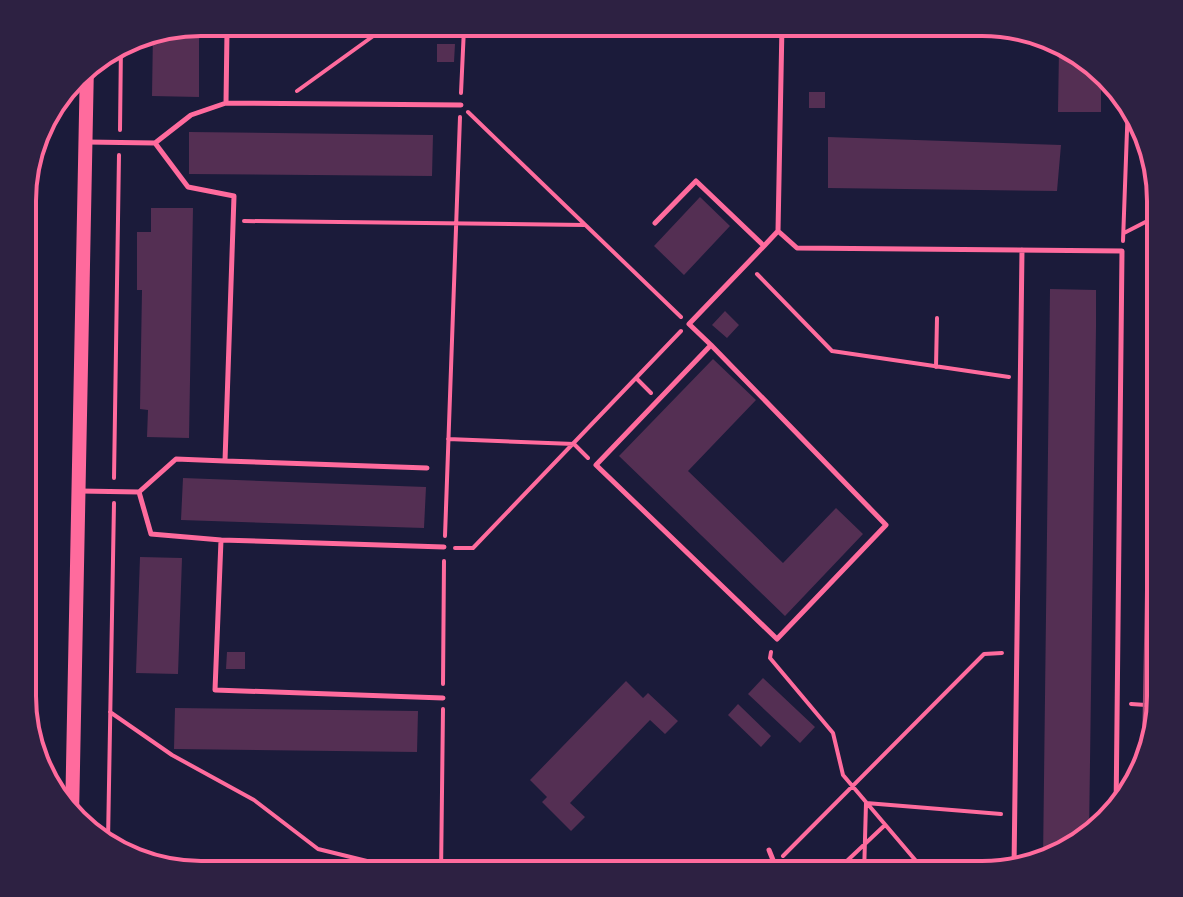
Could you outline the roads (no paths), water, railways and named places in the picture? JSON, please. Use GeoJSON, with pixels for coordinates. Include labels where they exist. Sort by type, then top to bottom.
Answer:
{"type":"FeatureCollection","features":[{"type":"Feature","properties":{"kind":"main road"},"geometry":{"type":"LineString","coordinates":[[72,799],[87,82]]}},
{"type":"Feature","properties":{"kind":"lane"},"geometry":{"type":"LineString","coordinates":[[226,103],[227,36]]}},
{"type":"Feature","properties":{"kind":"lane"},"geometry":{"type":"LineString","coordinates":[[711,345],[596,465],[777,639],[886,525],[711,345],[689,324],[778,231],[782,36]]}},
{"type":"Feature","properties":{"kind":"lane"},"geometry":{"type":"LineString","coordinates":[[85,142],[155,143],[191,115],[226,103],[461,105]]}},
{"type":"Feature","properties":{"kind":"lane"},"geometry":{"type":"LineString","coordinates":[[155,143],[188,187],[234,196],[225,461]]}},
{"type":"Feature","properties":{"kind":"lane"},"geometry":{"type":"LineString","coordinates":[[655,223],[696,181],[764,246]]}},
{"type":"Feature","properties":{"kind":"lane"},"geometry":{"type":"LineString","coordinates":[[778,231],[797,248],[1122,251],[1116,792]]}},
{"type":"Feature","properties":{"kind":"lane"},"geometry":{"type":"LineString","coordinates":[[1014,858],[1022,250]]}},
{"type":"Feature","properties":{"kind":"lane"},"geometry":{"type":"LineString","coordinates":[[79,491],[139,492],[176,459],[427,468]]}},
{"type":"Feature","properties":{"kind":"lane"},"geometry":{"type":"LineString","coordinates":[[139,492],[151,534],[221,540],[444,547]]}},
{"type":"Feature","properties":{"kind":"lane"},"geometry":{"type":"LineString","coordinates":[[221,540],[215,690],[443,698]]}},
{"type":"Feature","properties":{"kind":"lane"},"geometry":{"type":"LineString","coordinates":[[769,850],[774,861]]}},
{"type":"Feature","properties":{"kind":"tram line"},"geometry":{"type":"LineString","coordinates":[[1143,730],[1147,537]]}}]}
